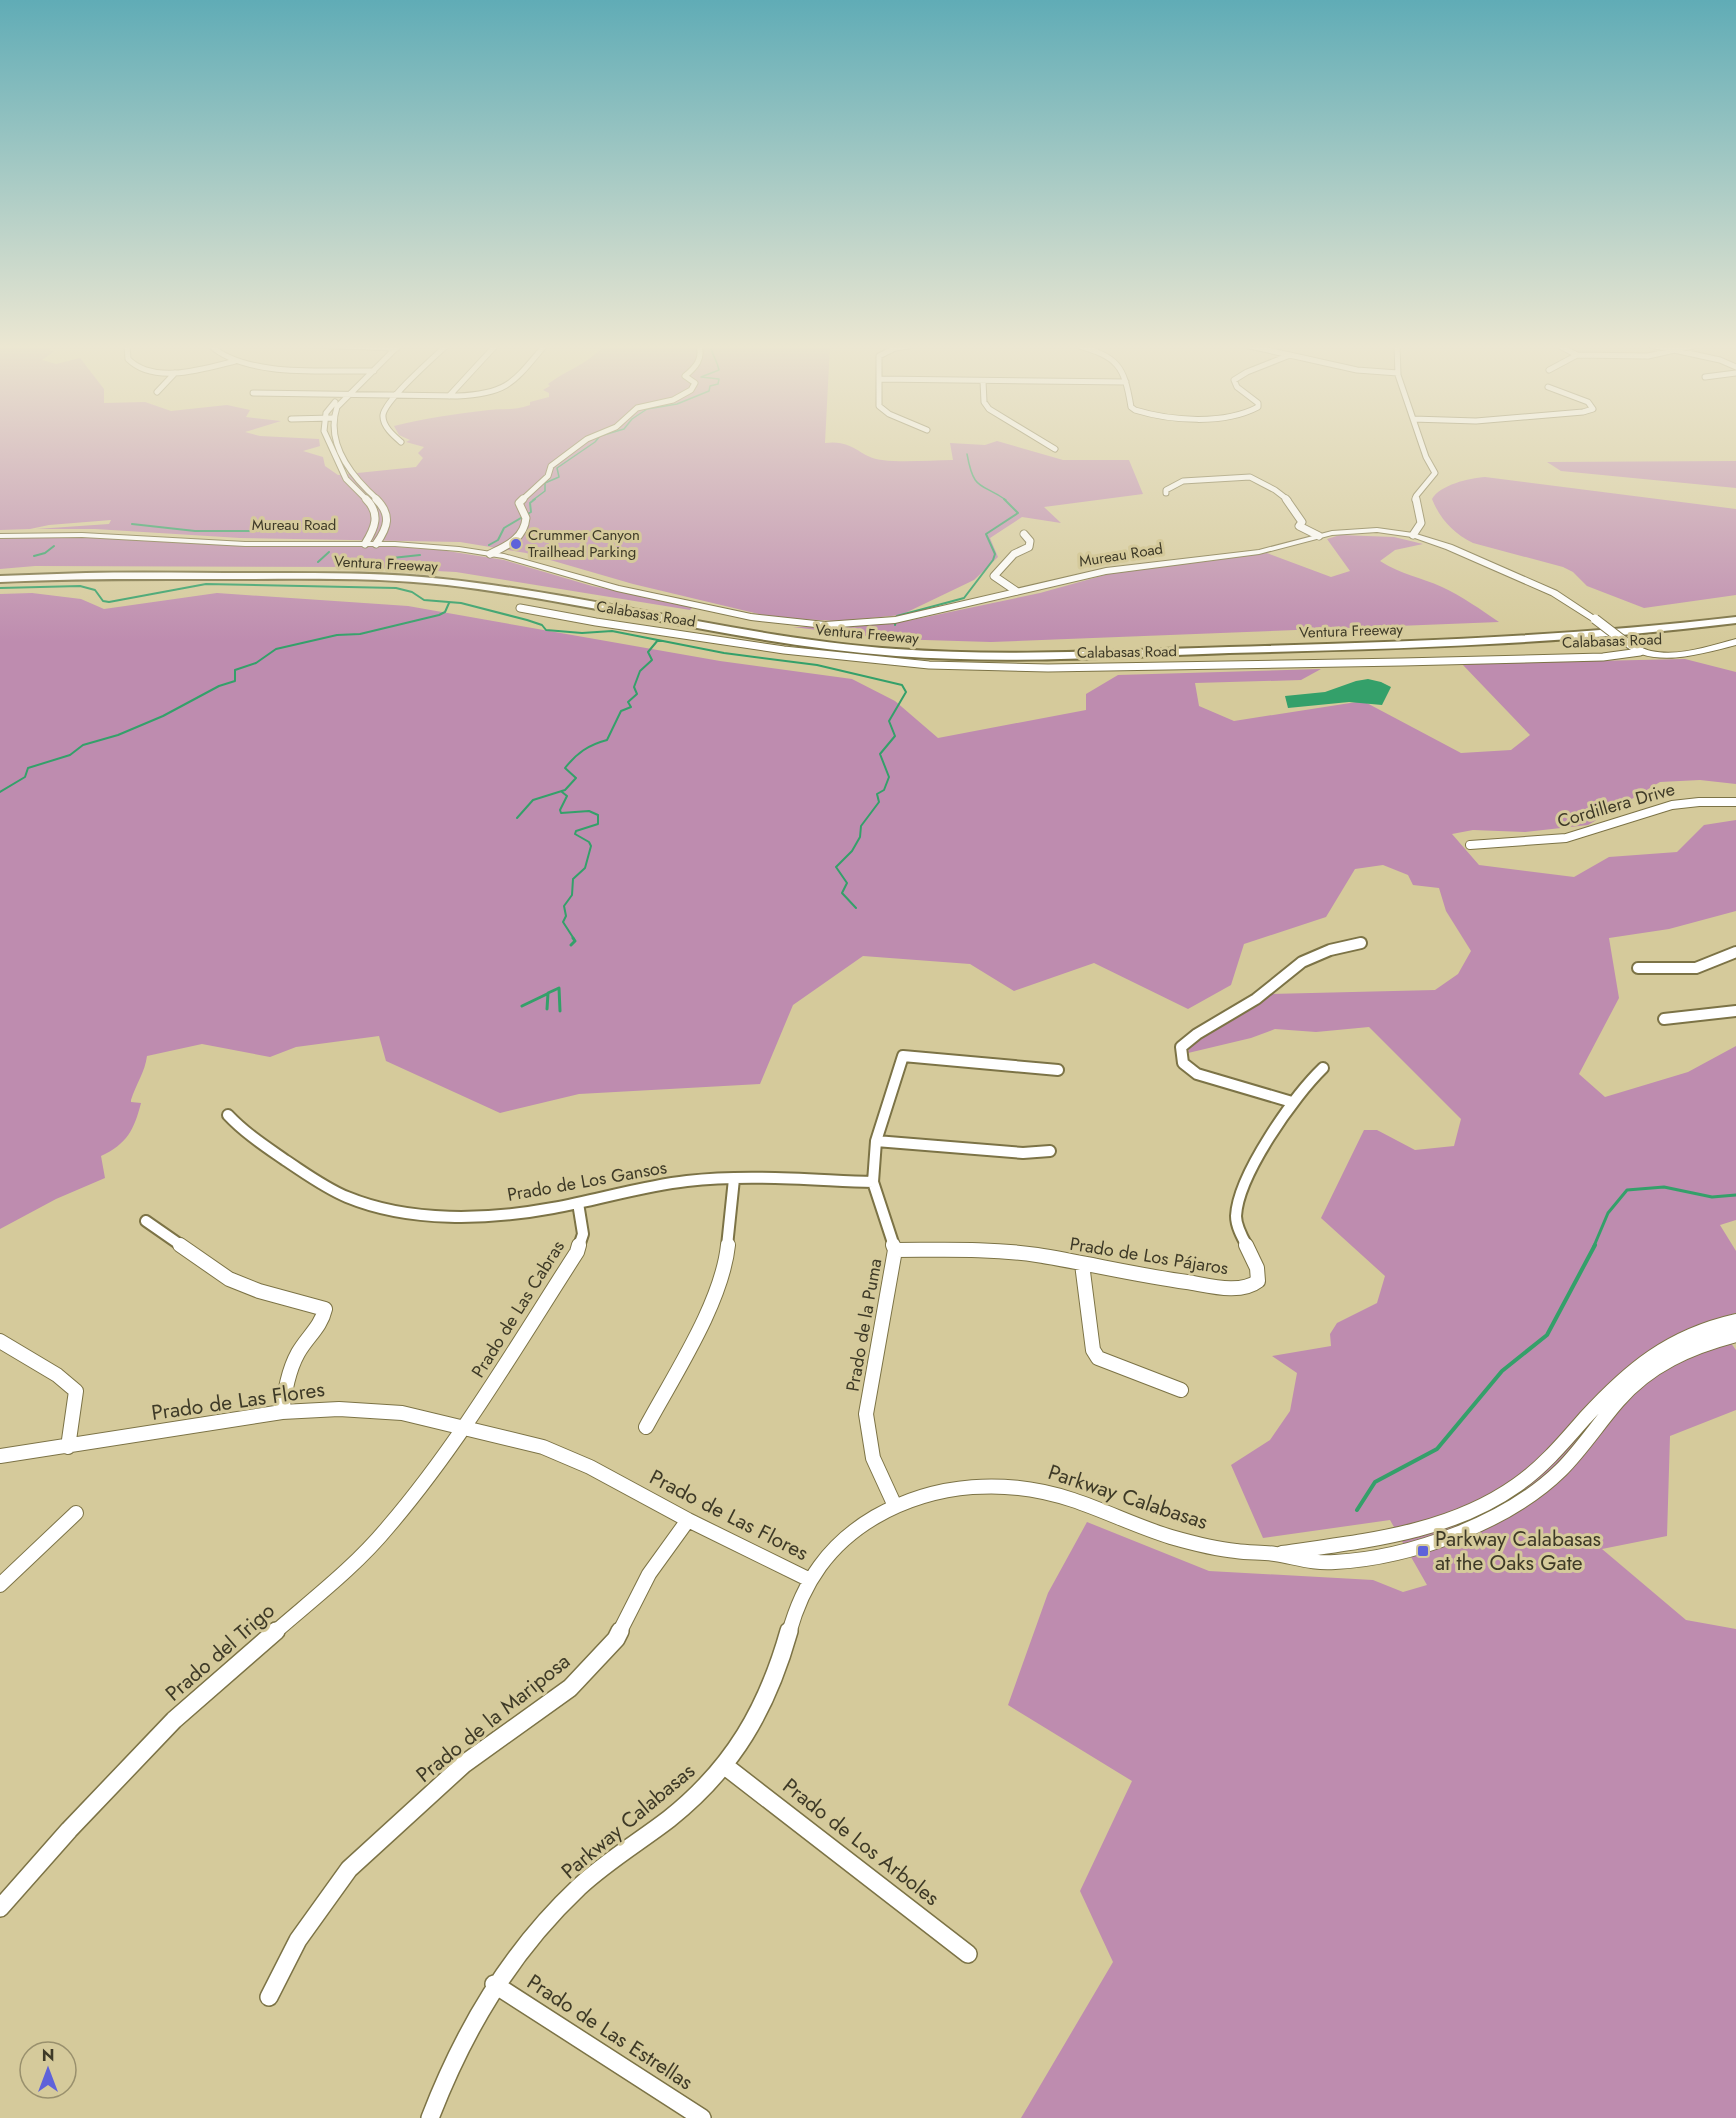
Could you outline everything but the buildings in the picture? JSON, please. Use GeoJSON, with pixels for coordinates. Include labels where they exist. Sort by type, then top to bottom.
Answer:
{"type":"FeatureCollection","features":[{"type":"Feature","properties":{"kind":"highway","name":"Ventura Freeway"},"geometry":{"type":"LineString","coordinates":[[0,573],[103,569],[415,572],[520,585],[808,636],[875,644],[962,648],[1506,634],[1651,622],[1736,611]]}},
{"type":"Feature","properties":{"kind":"highway","name":"Ventura Freeway"},"geometry":{"type":"LineString","coordinates":[[0,579],[84,576],[320,576],[411,579],[508,591],[816,645],[948,655],[1026,655],[1495,641],[1604,635],[1736,620]]}},
{"type":"Feature","properties":{"kind":"main road","name":"Mureau Road"},"geometry":{"type":"LineString","coordinates":[[0,533],[245,544],[372,542],[493,552],[617,588],[751,617],[825,625],[895,620],[1106,571],[1265,551],[1319,536],[1368,530],[1413,535],[1538,585],[1569,601],[1640,652]]}},
{"type":"Feature","properties":{"kind":"main road","name":"Calabasas Road"},"geometry":{"type":"LineString","coordinates":[[1640,652],[1672,654],[1736,642]]}},
{"type":"Feature","properties":{"kind":"street"},"geometry":{"type":"LineString","coordinates":[[330,444],[346,479],[371,504],[376,514],[372,542]]}},
{"type":"Feature","properties":{"kind":"street"},"geometry":{"type":"LineString","coordinates":[[339,444],[355,478],[387,512],[387,525],[372,542]]}},
{"type":"Feature","properties":{"kind":"street"},"geometry":{"type":"LineString","coordinates":[[493,552],[519,537],[523,531],[525,516],[519,502],[548,476],[551,466],[581,444]]}},
{"type":"Feature","properties":{"kind":"street"},"geometry":{"type":"LineString","coordinates":[[1046,444],[1055,449]]}},
{"type":"Feature","properties":{"kind":"street"},"geometry":{"type":"LineString","coordinates":[[1413,535],[1421,523],[1415,502],[1416,496],[1435,474],[1421,444]]}},
{"type":"Feature","properties":{"kind":"street"},"geometry":{"type":"LineString","coordinates":[[1166,493],[1166,490],[1183,482],[1250,477],[1275,489],[1289,501],[1302,522],[1299,526],[1309,534],[1319,536]]}},
{"type":"Feature","properties":{"kind":"street"},"geometry":{"type":"LineString","coordinates":[[1016,591],[994,576],[1014,554],[1029,547],[1030,541],[1024,534]]}},
{"type":"Feature","properties":{"kind":"street","name":"Calabasas Road"},"geometry":{"type":"LineString","coordinates":[[520,608],[596,622],[796,652],[873,661],[962,666],[1125,667],[1425,662],[1603,657],[1640,652]]}},
{"type":"Feature","properties":{"kind":"street","name":"Cordillera Drive"},"geometry":{"type":"LineString","coordinates":[[1470,845],[1553,840],[1580,835],[1661,807],[1689,802],[1736,802]]}},
{"type":"Feature","properties":{"kind":"street"},"geometry":{"type":"LineString","coordinates":[[1292,1102],[1197,1074],[1183,1063],[1181,1047],[1193,1035],[1254,1002],[1286,972],[1315,955],[1330,948],[1361,943]]}},
{"type":"Feature","properties":{"kind":"street"},"geometry":{"type":"LineString","coordinates":[[1638,968],[1696,968],[1736,952]]}},
{"type":"Feature","properties":{"kind":"street"},"geometry":{"type":"LineString","coordinates":[[1664,1019],[1736,1011]]}},
{"type":"Feature","properties":{"kind":"street","name":"Prado de la Puma"},"geometry":{"type":"LineString","coordinates":[[895,1506],[873,1458],[866,1414],[895,1250],[873,1182],[876,1141],[903,1056],[1058,1070]]}},
{"type":"Feature","properties":{"kind":"street","name":"Prado de Los Pájaros"},"geometry":{"type":"LineString","coordinates":[[895,1250],[982,1250],[1036,1255],[1178,1281],[1248,1288],[1256,1284],[1260,1278],[1259,1271],[1239,1235],[1236,1217],[1239,1198],[1265,1147],[1292,1102],[1323,1068]]}},
{"type":"Feature","properties":{"kind":"street","name":"Prado de Los Gansos"},"geometry":{"type":"LineString","coordinates":[[228,1115],[241,1130],[326,1187],[363,1203],[418,1214],[457,1218],[519,1214],[653,1186],[690,1181],[734,1179],[873,1182]]}},
{"type":"Feature","properties":{"kind":"street"},"geometry":{"type":"LineString","coordinates":[[876,1141],[1023,1153],[1050,1151]]}},
{"type":"Feature","properties":{"kind":"street"},"geometry":{"type":"LineString","coordinates":[[646,1427],[710,1306],[721,1280],[726,1260],[734,1179]]}},
{"type":"Feature","properties":{"kind":"street","name":"Prado de Las Cabras"},"geometry":{"type":"LineString","coordinates":[[464,1427],[577,1252],[583,1234],[578,1203]]}},
{"type":"Feature","properties":{"kind":"street"},"geometry":{"type":"LineString","coordinates":[[146,1221],[229,1279],[259,1291],[325,1309],[322,1323],[304,1344],[290,1368],[282,1412]]}},
{"type":"Feature","properties":{"kind":"street"},"geometry":{"type":"LineString","coordinates":[[1082,1264],[1093,1350],[1098,1358],[1181,1390]]}},
{"type":"Feature","properties":{"kind":"street","name":"Parkway Calabasas"},"geometry":{"type":"LineString","coordinates":[[1276,1554],[1398,1535],[1467,1514],[1498,1499],[1551,1457],[1616,1386],[1646,1360],[1685,1338],[1736,1321]]}},
{"type":"Feature","properties":{"kind":"street","name":"Parkway Calabasas"},"geometry":{"type":"LineString","coordinates":[[430,2118],[445,2076],[467,2030],[494,1984],[559,1906],[612,1858],[682,1808],[725,1766],[758,1717],[771,1687],[796,1605],[808,1578],[833,1548],[863,1524],[895,1506],[933,1492],[978,1485],[1018,1485],[1067,1496],[1167,1536],[1234,1551],[1276,1554],[1306,1562],[1327,1563],[1355,1560],[1406,1549],[1469,1528],[1505,1512],[1552,1478],[1630,1388],[1656,1366],[1692,1348],[1736,1335]]}},
{"type":"Feature","properties":{"kind":"street"},"geometry":{"type":"LineString","coordinates":[[0,1341],[57,1375],[76,1391],[68,1448]]}},
{"type":"Feature","properties":{"kind":"street","name":"Prado de Las Flores"},"geometry":{"type":"LineString","coordinates":[[0,1456],[68,1448],[282,1412],[339,1408],[402,1413],[543,1447],[590,1467],[688,1520],[808,1578]]}},
{"type":"Feature","properties":{"kind":"street","name":"Prado del Trigo"},"geometry":{"type":"LineString","coordinates":[[0,1908],[69,1830],[174,1720],[345,1570],[388,1528],[464,1427]]}},
{"type":"Feature","properties":{"kind":"street"},"geometry":{"type":"LineString","coordinates":[[0,1585],[76,1513]]}},
{"type":"Feature","properties":{"kind":"street","name":"Prado de la Mariposa"},"geometry":{"type":"LineString","coordinates":[[269,1997],[298,1940],[350,1869],[465,1764],[570,1688],[616,1639],[649,1574],[688,1520]]}},
{"type":"Feature","properties":{"kind":"street"},"geometry":{"type":"LineString","coordinates":[[1398,1535],[1401,1545],[1406,1549]]}},
{"type":"Feature","properties":{"kind":"street"},"geometry":{"type":"LineString","coordinates":[[1348,1543],[1355,1560]]}},
{"type":"Feature","properties":{"kind":"street","name":"Prado de Los Arboles"},"geometry":{"type":"LineString","coordinates":[[725,1766],[968,1954]]}},
{"type":"Feature","properties":{"kind":"street","name":"Prado de Las Estrellas"},"geometry":{"type":"LineString","coordinates":[[494,1984],[702,2118]]}},
{"type":"Feature","properties":{"kind":"shaded area"},"geometry":{"type":"Polygon","coordinates":[[[0,444],[320,444],[320,446],[303,451],[323,457],[325,466],[338,475],[416,467],[423,458],[418,453],[424,447],[413,444],[842,444],[874,459],[909,461],[953,460],[950,444],[1007,444],[1063,460],[1129,460],[1143,494],[1044,507],[1061,523],[1022,517],[990,538],[998,557],[974,580],[901,615],[840,621],[775,618],[633,584],[526,553],[460,542],[240,538],[95,529],[36,529],[109,524],[111,520],[0,530],[0,444]]]}},
{"type":"Feature","properties":{"kind":"shaded area"},"geometry":{"type":"Polygon","coordinates":[[[1736,461],[1736,488],[1561,471],[1547,462],[1736,461]]]}},
{"type":"Feature","properties":{"kind":"shaded area"},"geometry":{"type":"Polygon","coordinates":[[[1485,477],[1736,509],[1736,595],[1644,608],[1587,586],[1573,572],[1563,567],[1473,543],[1448,525],[1432,499],[1448,486],[1485,477]]]}},
{"type":"Feature","properties":{"kind":"shaded area"},"geometry":{"type":"Polygon","coordinates":[[[1340,535],[1394,537],[1423,544],[1395,550],[1380,561],[1396,570],[1450,591],[1499,622],[991,642],[892,639],[793,627],[847,627],[907,621],[1040,593],[1119,571],[1267,553],[1331,577],[1350,571],[1327,539],[1340,535]]]}},
{"type":"Feature","properties":{"kind":"shaded area"},"geometry":{"type":"Polygon","coordinates":[[[70,536],[276,547],[382,546],[441,550],[504,560],[592,586],[694,606],[690,610],[456,572],[358,567],[35,566],[0,569],[0,538],[70,536]]]}},
{"type":"Feature","properties":{"kind":"shaded area"},"geometry":{"type":"Polygon","coordinates":[[[32,593],[81,599],[104,609],[217,593],[408,606],[720,661],[852,679],[895,701],[938,738],[1086,710],[1086,694],[1118,675],[1321,669],[1301,680],[1195,683],[1199,706],[1234,721],[1363,701],[1461,753],[1511,750],[1530,735],[1462,664],[1685,659],[1736,672],[1736,784],[1700,780],[1660,782],[1588,825],[1525,832],[1473,830],[1452,834],[1479,865],[1574,877],[1609,857],[1677,852],[1704,825],[1736,820],[1736,911],[1669,929],[1609,938],[1619,998],[1579,1074],[1605,1097],[1688,1072],[1736,1046],[1736,1220],[1720,1225],[1736,1251],[1736,1313],[1714,1320],[1736,1350],[1736,1410],[1670,1436],[1667,1536],[1602,1549],[1686,1620],[1736,1629],[1736,2118],[1021,2118],[1113,1962],[1080,1891],[1132,1781],[1008,1705],[1048,1593],[1087,1522],[1209,1571],[1373,1580],[1403,1592],[1427,1585],[1390,1520],[1263,1538],[1231,1465],[1270,1440],[1290,1411],[1297,1373],[1272,1356],[1331,1346],[1330,1334],[1337,1323],[1377,1303],[1385,1276],[1321,1218],[1364,1130],[1377,1130],[1415,1150],[1454,1146],[1461,1119],[1369,1027],[1316,1032],[1275,1029],[1251,1038],[1188,1053],[1190,1046],[1267,994],[1435,990],[1458,974],[1471,951],[1446,911],[1439,888],[1413,885],[1408,875],[1383,865],[1355,869],[1326,917],[1244,944],[1231,985],[1188,1009],[1094,963],[1014,991],[970,964],[863,956],[793,1005],[760,1084],[579,1094],[500,1113],[386,1061],[379,1036],[296,1047],[270,1057],[202,1044],[147,1056],[131,1100],[131,1102],[141,1103],[132,1128],[123,1141],[101,1156],[105,1178],[56,1199],[0,1229],[0,594],[32,593]]]}},
{"type":"Feature","properties":{"kind":"shaded area"},"geometry":{"type":"Polygon","coordinates":[[[1368,679],[1391,687],[1382,705],[1349,702],[1288,708],[1285,696],[1325,692],[1368,679]]]}},
{"type":"Feature","properties":{"kind":"waterway"},"geometry":{"type":"LineString","coordinates":[[533,500],[545,491],[545,483],[559,477],[557,468],[592,444]]}},
{"type":"Feature","properties":{"kind":"waterway"},"geometry":{"type":"LineString","coordinates":[[967,454],[972,475],[979,485],[1006,500]]}},
{"type":"Feature","properties":{"kind":"waterway"},"geometry":{"type":"LineString","coordinates":[[489,545],[498,540],[504,528],[531,512],[530,503],[535,499]]}},
{"type":"Feature","properties":{"kind":"waterway"},"geometry":{"type":"LineString","coordinates":[[895,625],[897,616],[964,598],[993,560],[995,554],[986,534],[1018,513],[1004,499]]}},
{"type":"Feature","properties":{"kind":"waterway"},"geometry":{"type":"LineString","coordinates":[[132,524],[195,531],[286,531]]}},
{"type":"Feature","properties":{"kind":"waterway"},"geometry":{"type":"LineString","coordinates":[[34,556],[45,553],[54,546]]}},
{"type":"Feature","properties":{"kind":"waterway"},"geometry":{"type":"LineString","coordinates":[[318,562],[329,552]]}},
{"type":"Feature","properties":{"kind":"waterway"},"geometry":{"type":"LineString","coordinates":[[392,558],[420,555]]}},
{"type":"Feature","properties":{"kind":"waterway"},"geometry":{"type":"LineString","coordinates":[[0,588],[80,586],[95,590],[103,601],[109,602],[206,584],[396,588],[412,592],[424,600],[461,603],[527,620],[542,625],[546,630],[582,633],[612,631],[658,640]]}},
{"type":"Feature","properties":{"kind":"waterway"},"geometry":{"type":"LineString","coordinates":[[0,792],[25,777],[28,768],[70,755],[83,745],[118,735],[163,716],[219,686],[235,681],[235,670],[256,663],[276,649],[337,635],[360,634],[439,615],[445,612],[449,603]]}},
{"type":"Feature","properties":{"kind":"waterway"},"geometry":{"type":"LineString","coordinates":[[517,818],[533,800],[565,790],[576,778],[565,768],[583,750],[607,740],[621,711],[631,707],[628,702],[637,694],[634,687],[640,671],[652,660],[648,652],[658,640]]}},
{"type":"Feature","properties":{"kind":"waterway"},"geometry":{"type":"LineString","coordinates":[[658,640],[724,653],[817,665],[902,685],[906,692],[889,721],[895,736],[880,754],[889,777],[884,790],[877,794],[879,802],[861,826],[860,837],[852,851],[836,867],[847,883],[842,893],[856,908]]}},
{"type":"Feature","properties":{"kind":"waterway"},"geometry":{"type":"LineString","coordinates":[[562,792],[567,796],[560,810],[561,813],[589,811],[598,815],[598,824],[576,831],[575,834],[589,842],[591,846],[585,868],[573,879],[572,895],[564,906],[566,916],[563,922],[574,939]]}},
{"type":"Feature","properties":{"kind":"waterway"},"geometry":{"type":"LineString","coordinates":[[571,945],[575,941],[573,938]]}},
{"type":"Feature","properties":{"kind":"waterway"},"geometry":{"type":"LineString","coordinates":[[547,1009],[548,993],[559,988],[560,1011]]}},
{"type":"Feature","properties":{"kind":"waterway"},"geometry":{"type":"LineString","coordinates":[[522,1006],[547,994]]}},
{"type":"Feature","properties":{"kind":"waterway"},"geometry":{"type":"LineString","coordinates":[[1594,1246],[1608,1213],[1627,1190],[1664,1187],[1712,1197],[1736,1195]]}},
{"type":"Feature","properties":{"kind":"waterway"},"geometry":{"type":"LineString","coordinates":[[1357,1510],[1375,1482],[1437,1449],[1502,1371],[1547,1335],[1595,1245]]}},
{"type":"Feature","properties":{"kind":"place","name":"Crummer Canyon Trailhead Parking"},"geometry":{"type":"Point","coordinates":[516,544]}},
{"type":"Feature","properties":{"kind":"place","name":"Parkway Calabasas at the Oaks Gate"},"geometry":{"type":"Point","coordinates":[1423,1551]}}]}
